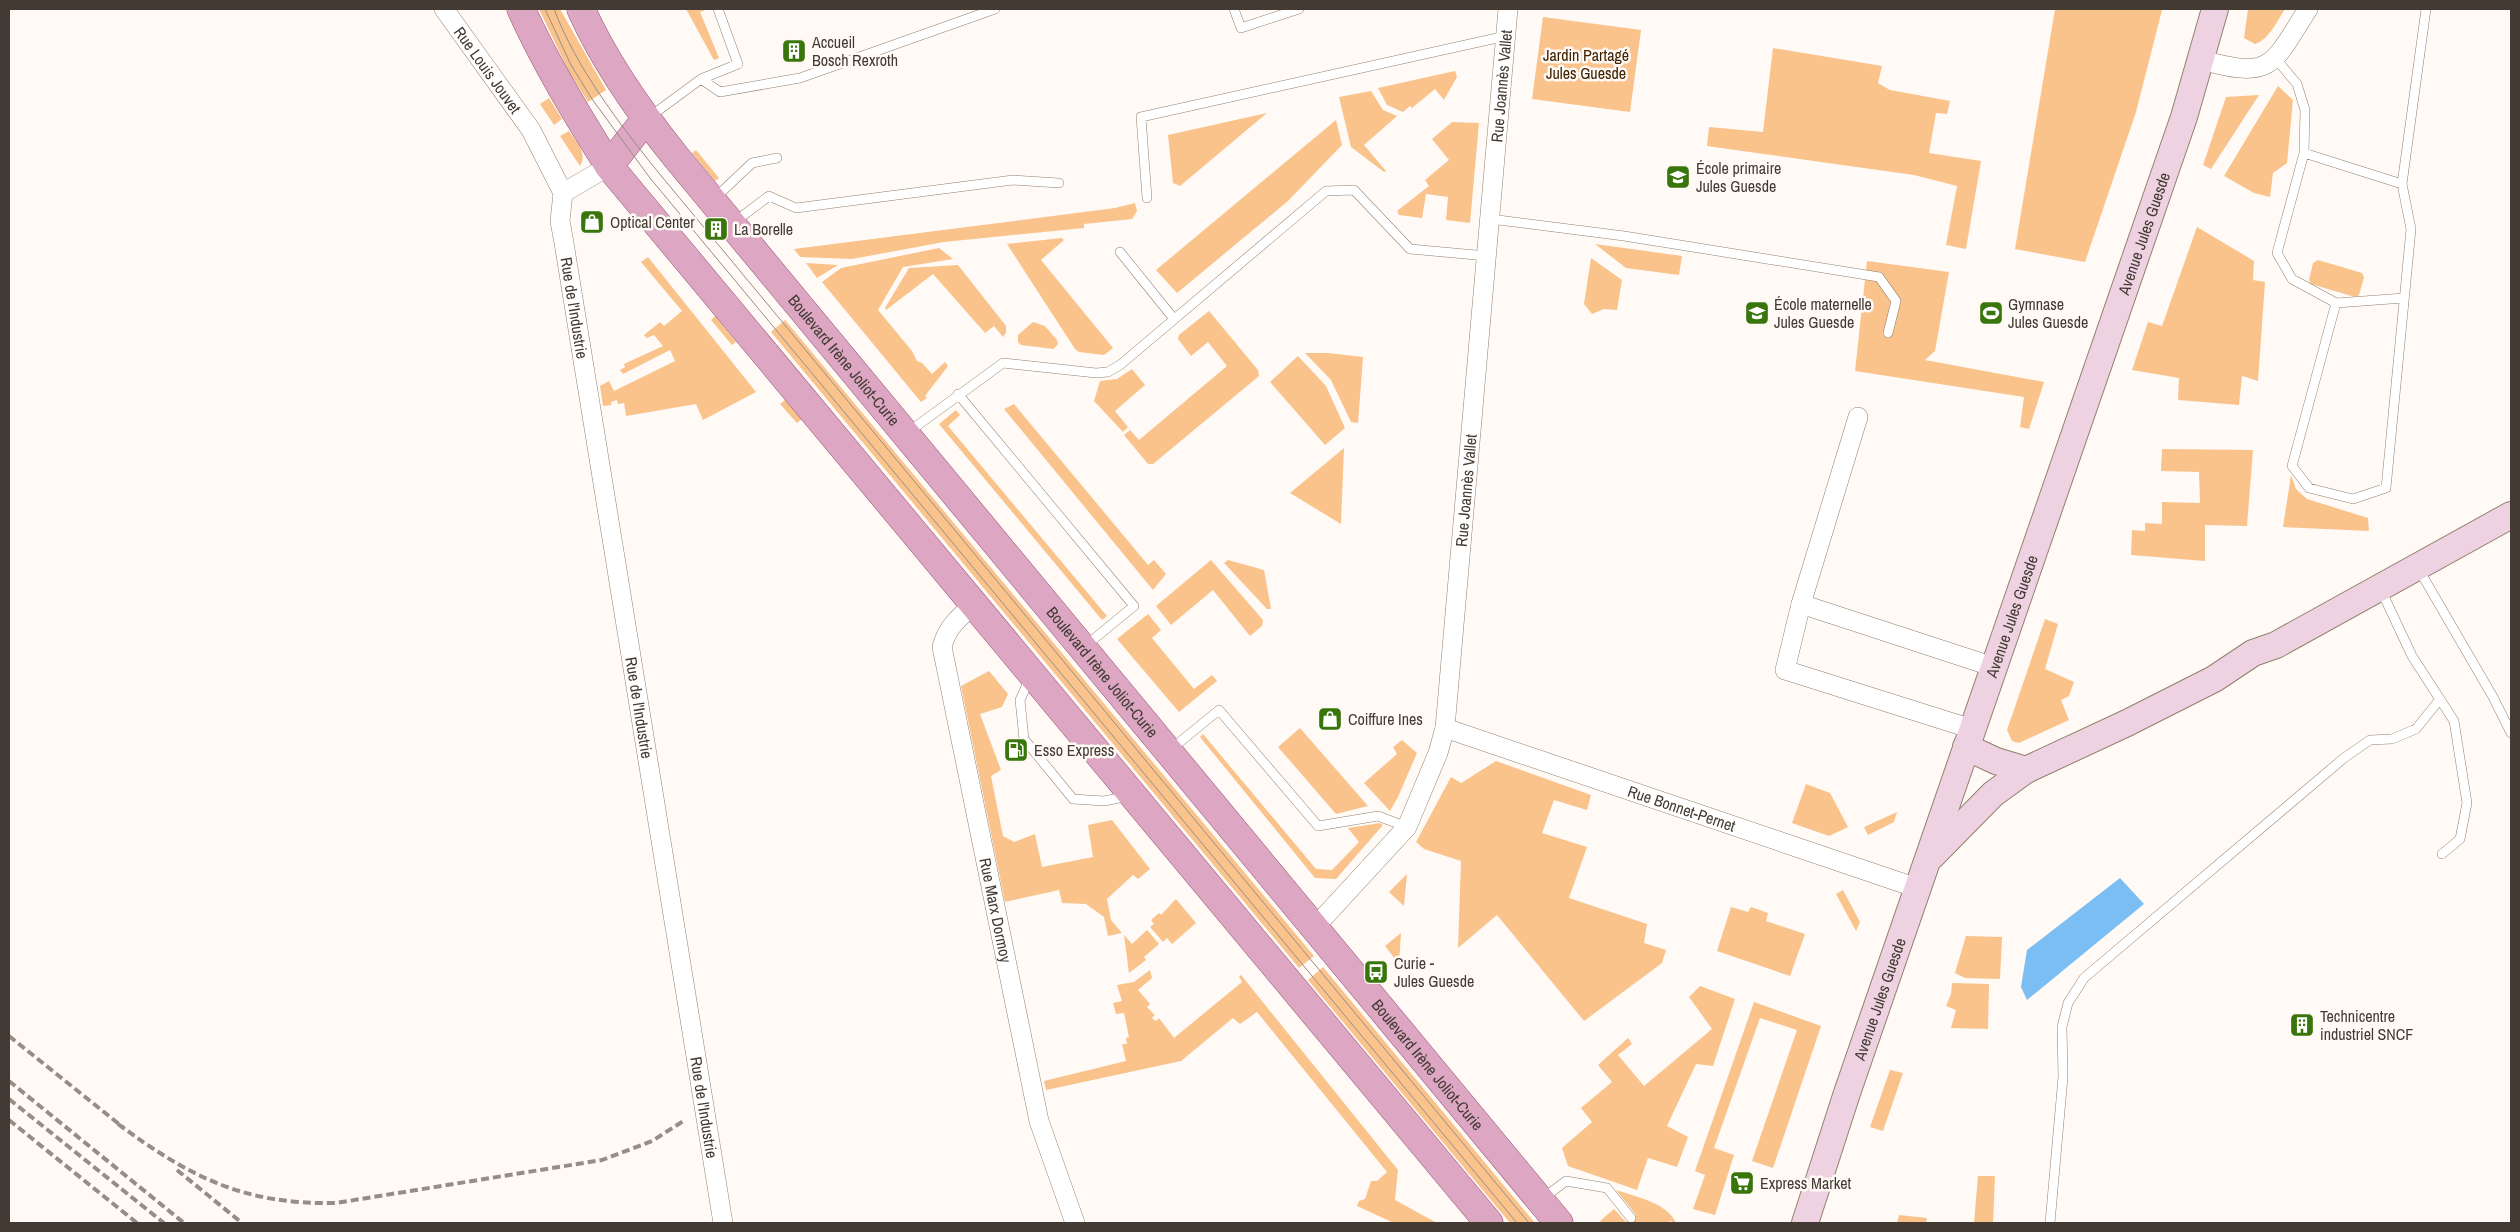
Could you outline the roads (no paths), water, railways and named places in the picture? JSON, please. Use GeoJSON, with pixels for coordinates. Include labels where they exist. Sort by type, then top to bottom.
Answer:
{"type":"FeatureCollection","features":[{"type":"Feature","properties":{"kind":"main road"},"geometry":{"type":"LineString","coordinates":[[521,9],[564,92],[610,166],[1489,1223]]}},
{"type":"Feature","properties":{"kind":"main road","name":"Boulevard Irène Joliot-Curie"},"geometry":{"type":"LineString","coordinates":[[581,9],[593,35],[645,120],[1559,1223]]}},
{"type":"Feature","properties":{"kind":"main road"},"geometry":{"type":"LineString","coordinates":[[610,166],[645,120]]}},
{"type":"Feature","properties":{"kind":"street","name":"Rue Louis Jouvet"},"geometry":{"type":"LineString","coordinates":[[444,9],[531,130],[563,193]]}},
{"type":"Feature","properties":{"kind":"street","name":"Rue Joannès Vallet"},"geometry":{"type":"LineString","coordinates":[[1314,928],[1407,827],[1445,728],[1508,9]]}},
{"type":"Feature","properties":{"kind":"street","name":"Avenue Jules Guesde"},"geometry":{"type":"LineString","coordinates":[[1805,1223],[1969,738],[2178,136],[2202,60],[2215,9]]}},
{"type":"Feature","properties":{"kind":"street"},"geometry":{"type":"LineString","coordinates":[[2202,60],[2246,70],[2276,59],[2308,9]]}},
{"type":"Feature","properties":{"kind":"street"},"geometry":{"type":"LineString","coordinates":[[563,193],[610,166]]}},
{"type":"Feature","properties":{"kind":"street","name":"Rue de l'Industrie"},"geometry":{"type":"LineString","coordinates":[[563,193],[560,221],[723,1223]]}},
{"type":"Feature","properties":{"kind":"street"},"geometry":{"type":"LineString","coordinates":[[1858,417],[1801,604],[1785,670],[1969,738],[1996,761],[2026,770]]}},
{"type":"Feature","properties":{"kind":"street"},"geometry":{"type":"LineString","coordinates":[[1927,861],[1993,794],[2026,770],[2127,724],[2214,679],[2253,653],[2276,645],[2511,516]]}},
{"type":"Feature","properties":{"kind":"street","name":"Rue Marx Dormoy"},"geometry":{"type":"LineString","coordinates":[[975,604],[954,622],[945,634],[942,647],[1039,1122],[1075,1223]]}},
{"type":"Feature","properties":{"kind":"street"},"geometry":{"type":"LineString","coordinates":[[1801,604],[1994,667]]}},
{"type":"Feature","properties":{"kind":"street","name":"Rue Bonnet-Pernet"},"geometry":{"type":"LineString","coordinates":[[1445,728],[1918,888]]}},
{"type":"Feature","properties":{"kind":"street"},"geometry":{"type":"LineString","coordinates":[[1956,776],[1993,794]]}},
{"type":"Feature","properties":{"kind":"lane"},"geometry":{"type":"LineString","coordinates":[[645,120],[701,79],[738,64],[718,9]]}},
{"type":"Feature","properties":{"kind":"lane"},"geometry":{"type":"LineString","coordinates":[[701,79],[720,92],[800,78],[995,9]]}},
{"type":"Feature","properties":{"kind":"lane"},"geometry":{"type":"LineString","coordinates":[[1234,9],[1241,28],[1299,9]]}},
{"type":"Feature","properties":{"kind":"lane"},"geometry":{"type":"LineString","coordinates":[[2336,303],[2292,466],[2309,488],[2353,499],[2386,488],[2410,229],[2402,184],[2426,9]]}},
{"type":"Feature","properties":{"kind":"lane"},"geometry":{"type":"LineString","coordinates":[[1146,198],[1141,117],[1506,36]]}},
{"type":"Feature","properties":{"kind":"lane"},"geometry":{"type":"LineString","coordinates":[[2276,59],[2297,84],[2305,110],[2304,153],[2276,253],[2292,278],[2336,303],[2404,298]]}},
{"type":"Feature","properties":{"kind":"lane"},"geometry":{"type":"LineString","coordinates":[[2304,153],[2402,184]]}},
{"type":"Feature","properties":{"kind":"lane"},"geometry":{"type":"LineString","coordinates":[[712,201],[752,163],[777,158]]}},
{"type":"Feature","properties":{"kind":"lane"},"geometry":{"type":"LineString","coordinates":[[731,224],[769,196],[796,208],[1013,180],[1059,183]]}},
{"type":"Feature","properties":{"kind":"lane"},"geometry":{"type":"LineString","coordinates":[[905,435],[958,394],[1003,363],[1096,373],[1108,372],[1120,365],[1326,190],[1354,190],[1410,249],[1487,256]]}},
{"type":"Feature","properties":{"kind":"lane"},"geometry":{"type":"LineString","coordinates":[[1490,219],[1624,236],[1879,277],[1896,301],[1888,333]]}},
{"type":"Feature","properties":{"kind":"lane"},"geometry":{"type":"LineString","coordinates":[[1120,252],[1174,319]]}},
{"type":"Feature","properties":{"kind":"lane"},"geometry":{"type":"LineString","coordinates":[[958,394],[1134,606],[1082,649]]}},
{"type":"Feature","properties":{"kind":"lane"},"geometry":{"type":"LineString","coordinates":[[2418,568],[2494,697],[2511,732]]}},
{"type":"Feature","properties":{"kind":"lane"},"geometry":{"type":"LineString","coordinates":[[2379,588],[2412,656],[2454,721],[2467,803],[2460,840],[2442,854]]}},
{"type":"Feature","properties":{"kind":"lane"},"geometry":{"type":"LineString","coordinates":[[1032,673],[1020,700],[1024,739],[1073,799],[1104,801],[1133,795]]}},
{"type":"Feature","properties":{"kind":"lane"},"geometry":{"type":"LineString","coordinates":[[2050,1223],[2063,1077],[2062,1028],[2068,1003],[2084,978],[2344,758],[2370,740],[2392,739],[2416,729],[2440,699]]}},
{"type":"Feature","properties":{"kind":"lane"},"geometry":{"type":"LineString","coordinates":[[1168,751],[1218,710],[1318,826],[1378,816],[1407,827]]}},
{"type":"Feature","properties":{"kind":"lane"},"geometry":{"type":"LineString","coordinates":[[1540,1201],[1566,1181],[1607,1188],[1631,1218]]}},
{"type":"Feature","properties":{"kind":"water"},"geometry":{"type":"Polygon","coordinates":[[[2120,878],[2144,904],[2027,1000],[2021,987],[2027,950],[2120,878]]]}},
{"type":"Feature","properties":{"kind":"tram line"},"geometry":{"type":"LineString","coordinates":[[545,9],[571,65],[592,99],[650,178],[1517,1223]]}},
{"type":"Feature","properties":{"kind":"tram line"},"geometry":{"type":"LineString","coordinates":[[554,9],[563,31],[586,74],[628,134],[658,172],[1529,1223]]}},
{"type":"Feature","properties":{"kind":"railway"},"geometry":{"type":"LineString","coordinates":[[9,1036],[124,1128]]}},
{"type":"Feature","properties":{"kind":"railway"},"geometry":{"type":"LineString","coordinates":[[9,1081],[184,1223]]}},
{"type":"Feature","properties":{"kind":"railway"},"geometry":{"type":"LineString","coordinates":[[9,1099],[164,1223]]}},
{"type":"Feature","properties":{"kind":"railway"},"geometry":{"type":"LineString","coordinates":[[9,1120],[137,1223]]}},
{"type":"Feature","properties":{"kind":"railway"},"geometry":{"type":"LineString","coordinates":[[118,1124],[170,1159],[194,1173],[220,1184],[246,1193],[273,1199],[336,1203],[602,1160],[652,1141],[685,1120]]}},
{"type":"Feature","properties":{"kind":"railway"},"geometry":{"type":"LineString","coordinates":[[177,1170],[242,1223]]}},
{"type":"Feature","properties":{"kind":"place","name":"Accueil Bosch Rexroth"},"geometry":{"type":"Point","coordinates":[794,51]}},
{"type":"Feature","properties":{"kind":"place","name":"École primaire Jules Guesde"},"geometry":{"type":"Point","coordinates":[1678,177]}},
{"type":"Feature","properties":{"kind":"place","name":"Optical Center"},"geometry":{"type":"Point","coordinates":[592,222]}},
{"type":"Feature","properties":{"kind":"place","name":"La Borelle"},"geometry":{"type":"Point","coordinates":[716,229]}},
{"type":"Feature","properties":{"kind":"place","name":"École maternelle Jules Guesde"},"geometry":{"type":"Point","coordinates":[1757,313]}},
{"type":"Feature","properties":{"kind":"place","name":"Gymnase Jules Guesde"},"geometry":{"type":"Point","coordinates":[1991,313]}},
{"type":"Feature","properties":{"kind":"place","name":"Coiffure Ines"},"geometry":{"type":"Point","coordinates":[1330,719]}},
{"type":"Feature","properties":{"kind":"place","name":"Esso Express"},"geometry":{"type":"Point","coordinates":[1016,750]}},
{"type":"Feature","properties":{"kind":"place","name":"Curie - Jules Guesde"},"geometry":{"type":"Point","coordinates":[1376,972]}},
{"type":"Feature","properties":{"kind":"place","name":"Technicentre industriel SNCF"},"geometry":{"type":"Point","coordinates":[2302,1025]}},
{"type":"Feature","properties":{"kind":"place","name":"Express Market"},"geometry":{"type":"Point","coordinates":[1742,1183]}},
{"type":"Feature","properties":{"kind":"park label","name":"Jardin Partagé Jules Guesde"},"geometry":{"type":"Point","coordinates":[1586,64]}}]}
